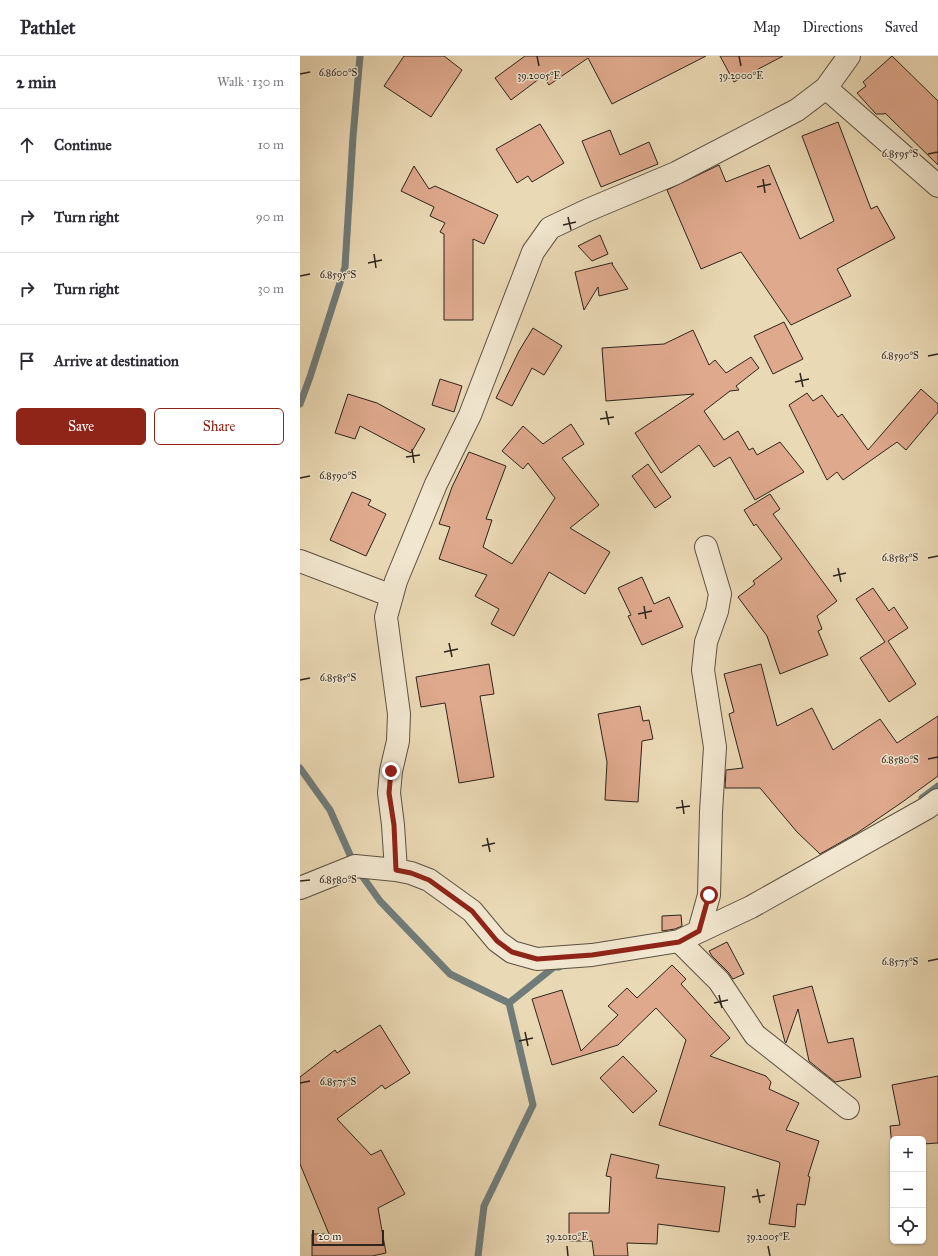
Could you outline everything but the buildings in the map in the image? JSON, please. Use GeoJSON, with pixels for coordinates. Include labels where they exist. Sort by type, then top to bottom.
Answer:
{"type":"FeatureCollection","features":[{"type":"Feature","properties":{"kind":"street"},"geometry":{"type":"LineString","coordinates":[[396,870],[394,825],[389,793],[391,771],[398,741],[399,714],[386,617],[396,581],[436,484],[470,415],[533,252],[550,228],[588,210],[676,174],[797,110],[826,88],[849,56]]}},
{"type":"Feature","properties":{"kind":"street"},"geometry":{"type":"LineString","coordinates":[[826,88],[938,186]]}},
{"type":"Feature","properties":{"kind":"street"},"geometry":{"type":"LineString","coordinates":[[699,931],[709,895],[710,812],[715,748],[704,670],[706,642],[720,594],[706,547]]}},
{"type":"Feature","properties":{"kind":"street"},"geometry":{"type":"LineString","coordinates":[[300,560],[392,596]]}},
{"type":"Feature","properties":{"kind":"street"},"geometry":{"type":"LineString","coordinates":[[300,888],[355,866],[411,873],[429,880],[472,911],[497,941],[512,952],[537,959],[592,955],[679,942],[699,931],[752,907],[927,808],[938,800]]}},
{"type":"Feature","properties":{"kind":"street"},"geometry":{"type":"LineString","coordinates":[[679,942],[719,981],[755,1035],[848,1108]]}},
{"type":"Feature","properties":{"kind":"waterway"},"geometry":{"type":"LineString","coordinates":[[300,404],[345,267],[353,137],[360,56]]}},
{"type":"Feature","properties":{"kind":"waterway"},"geometry":{"type":"LineString","coordinates":[[300,768],[330,810],[355,866],[380,901],[450,974],[509,1003],[533,1105],[484,1206],[478,1256]]}},
{"type":"Feature","properties":{"kind":"waterway"},"geometry":{"type":"LineString","coordinates":[[922,798],[938,786]]}},
{"type":"Feature","properties":{"kind":"waterway"},"geometry":{"type":"LineString","coordinates":[[509,1003],[554,967],[559,967]]}},
{"type":"Feature","properties":{"kind":"route"},"geometry":{"type":"LineString","coordinates":[[391,771],[389,793],[394,825],[396,870],[411,873],[429,880],[472,911],[497,941],[512,952],[537,959],[592,955],[679,942],[699,931],[709,895]]}}]}
